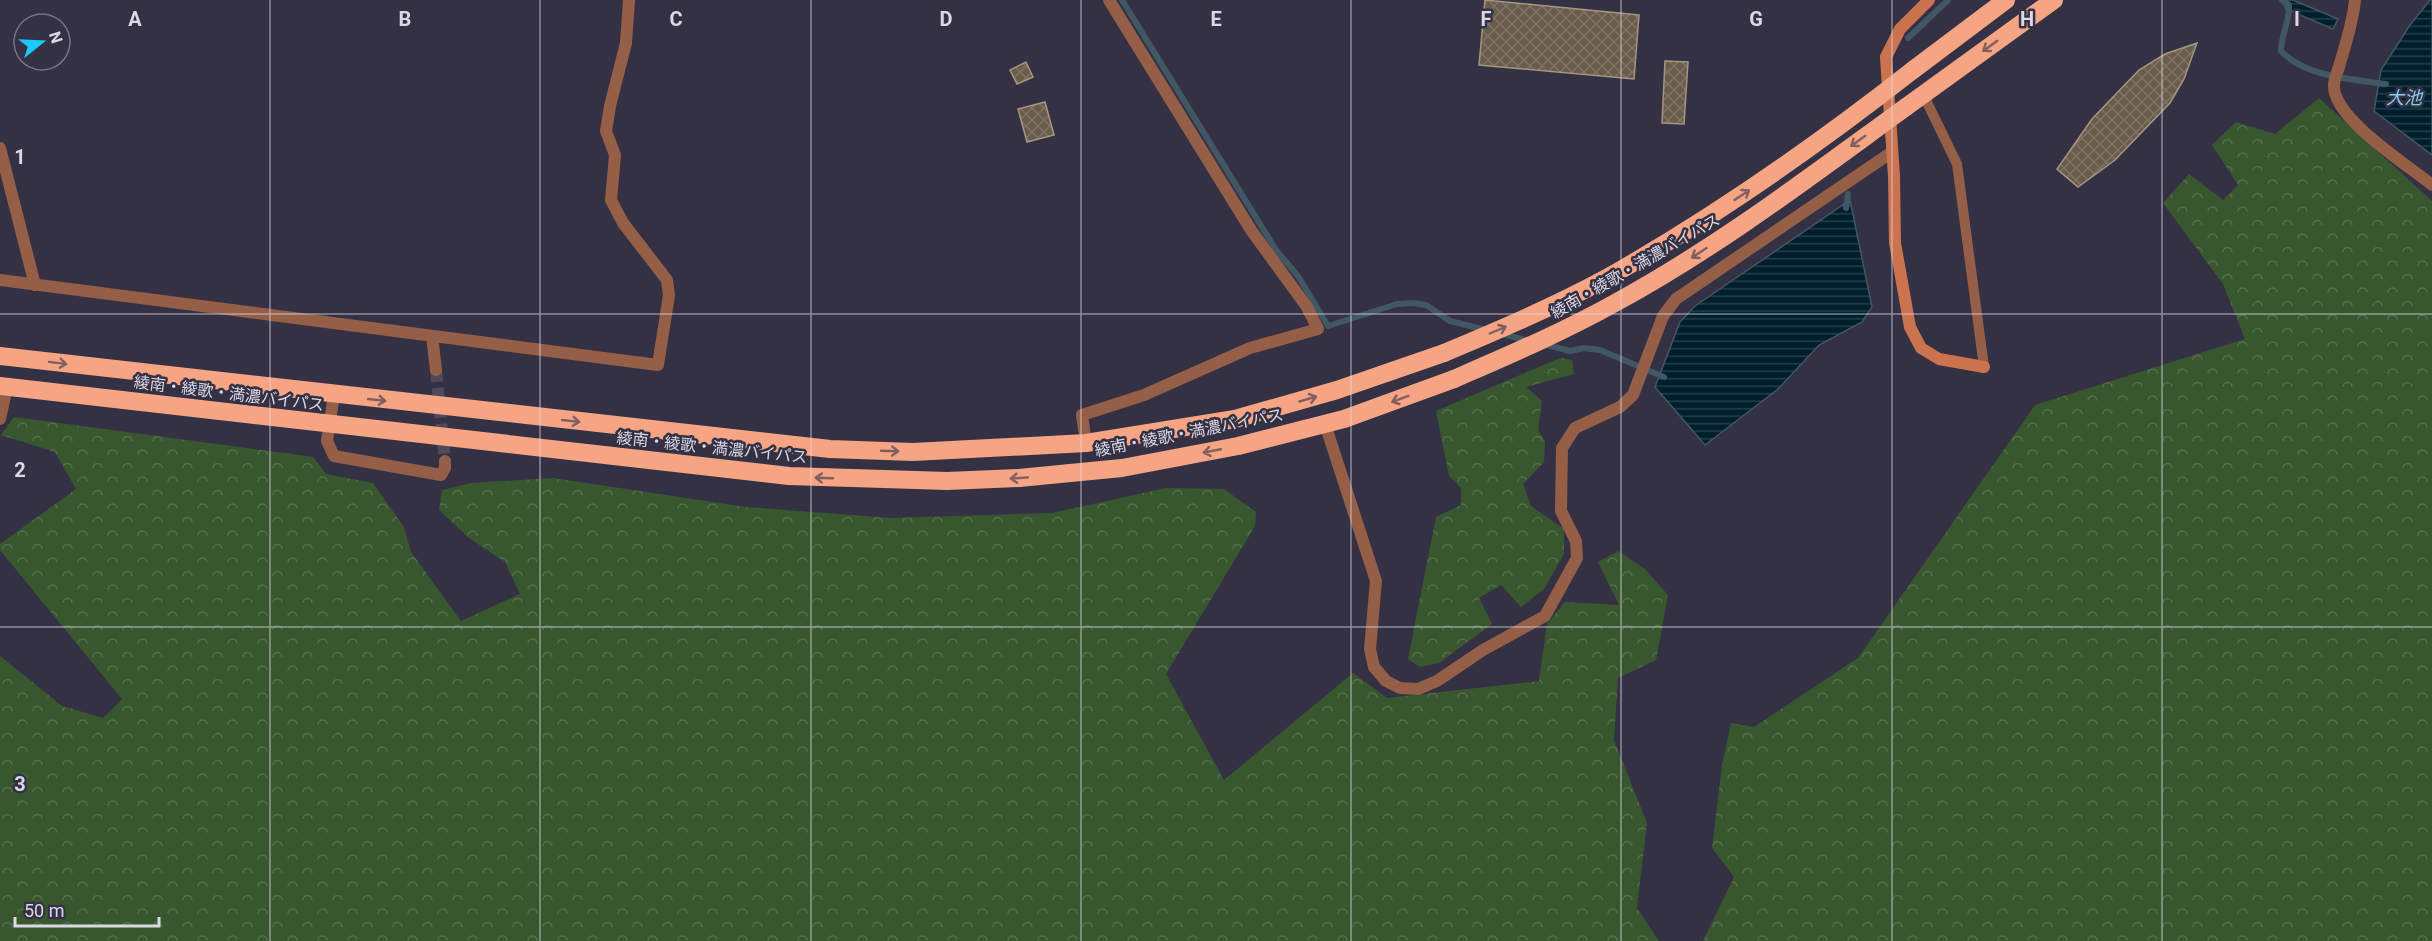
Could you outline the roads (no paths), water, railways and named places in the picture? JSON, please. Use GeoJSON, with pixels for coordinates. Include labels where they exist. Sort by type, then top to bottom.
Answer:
{"type":"FeatureCollection","features":[{"type":"Feature","properties":{"kind":"highway","name":"綾南・綾歌・満濃バイパス"},"geometry":{"type":"LineString","coordinates":[[0,356],[830,449],[913,452],[1086,443],[1235,420],[1337,390],[1444,353],[1545,310],[1605,279],[1681,234],[1772,174],[2007,0]]}},
{"type":"Feature","properties":{"kind":"highway","name":"綾南・綾歌・満濃バイパス"},"geometry":{"type":"LineString","coordinates":[[3,387],[789,476],[947,481],[1019,478],[1122,468],[1238,446],[1325,424],[1455,379],[1557,334],[1683,263],[1766,210],[2054,0]]}},
{"type":"Feature","properties":{"kind":"street"},"geometry":{"type":"LineString","coordinates":[[0,280],[658,365],[669,296],[667,280],[623,223],[610,200],[615,155],[606,131],[626,43],[629,0]]}},
{"type":"Feature","properties":{"kind":"street"},"geometry":{"type":"LineString","coordinates":[[1086,443],[1082,415],[1144,395],[1250,348],[1318,328],[1307,307],[1251,230],[1109,0]]}},
{"type":"Feature","properties":{"kind":"street"},"geometry":{"type":"LineString","coordinates":[[1929,0],[1900,29],[1886,57],[1895,243],[1910,327],[1921,348],[1938,359],[1984,366]]}},
{"type":"Feature","properties":{"kind":"street"},"geometry":{"type":"LineString","coordinates":[[2355,0],[2336,76],[2336,98],[2343,111],[2432,185]]}},
{"type":"Feature","properties":{"kind":"street"},"geometry":{"type":"LineString","coordinates":[[0,148],[35,285]]}},
{"type":"Feature","properties":{"kind":"street"},"geometry":{"type":"LineString","coordinates":[[1325,424],[1376,581],[1370,649],[1374,667],[1386,681],[1400,688],[1418,689],[1437,681],[1483,650],[1545,616],[1577,558],[1576,541],[1561,511],[1562,448],[1575,428],[1620,406],[1633,395],[1663,316],[1676,299],[1892,152]]}},
{"type":"Feature","properties":{"kind":"street"},"geometry":{"type":"LineString","coordinates":[[432,336],[436,370]]}},
{"type":"Feature","properties":{"kind":"street"},"geometry":{"type":"LineString","coordinates":[[0,419],[3,387]]}},
{"type":"Feature","properties":{"kind":"street"},"geometry":{"type":"LineString","coordinates":[[334,395],[327,441],[334,456],[441,475],[445,468],[444,461]]}},
{"type":"Feature","properties":{"kind":"lane"},"geometry":{"type":"LineString","coordinates":[[1923,94],[1957,164],[1984,366]]}},
{"type":"Feature","properties":{"kind":"water"},"geometry":{"type":"Polygon","coordinates":[[[2281,0],[2293,0],[2338,19],[2333,29],[2286,9],[2281,0]]]}},
{"type":"Feature","properties":{"kind":"water","name":"大池"},"geometry":{"type":"Polygon","coordinates":[[[2432,0],[2432,155],[2374,111],[2381,70],[2410,25],[2432,0]]]}},
{"type":"Feature","properties":{"kind":"water"},"geometry":{"type":"Polygon","coordinates":[[[1850,200],[1872,307],[1862,322],[1819,345],[1778,389],[1705,445],[1655,387],[1680,322],[1695,306],[1850,200]]]}},
{"type":"Feature","properties":{"kind":"waterway"},"geometry":{"type":"LineString","coordinates":[[1122,0],[1276,250],[1298,276],[1328,326],[1397,304],[1413,303],[1426,305],[1450,321],[1486,330]]}},
{"type":"Feature","properties":{"kind":"waterway"},"geometry":{"type":"LineString","coordinates":[[1908,38],[1948,0]]}},
{"type":"Feature","properties":{"kind":"waterway"},"geometry":{"type":"LineString","coordinates":[[2282,0],[2289,5],[2289,11],[2281,51],[2291,60],[2316,72],[2386,84]]}},
{"type":"Feature","properties":{"kind":"waterway"},"geometry":{"type":"LineString","coordinates":[[1846,208],[1848,194]]}},
{"type":"Feature","properties":{"kind":"waterway"},"geometry":{"type":"LineString","coordinates":[[1502,334],[1530,341]]}},
{"type":"Feature","properties":{"kind":"waterway"},"geometry":{"type":"LineString","coordinates":[[1543,344],[1570,351],[1584,348],[1600,350],[1664,377]]}},
{"type":"Feature","properties":{"kind":"tunnel"},"geometry":{"type":"LineString","coordinates":[[436,370],[445,461]]}}]}
